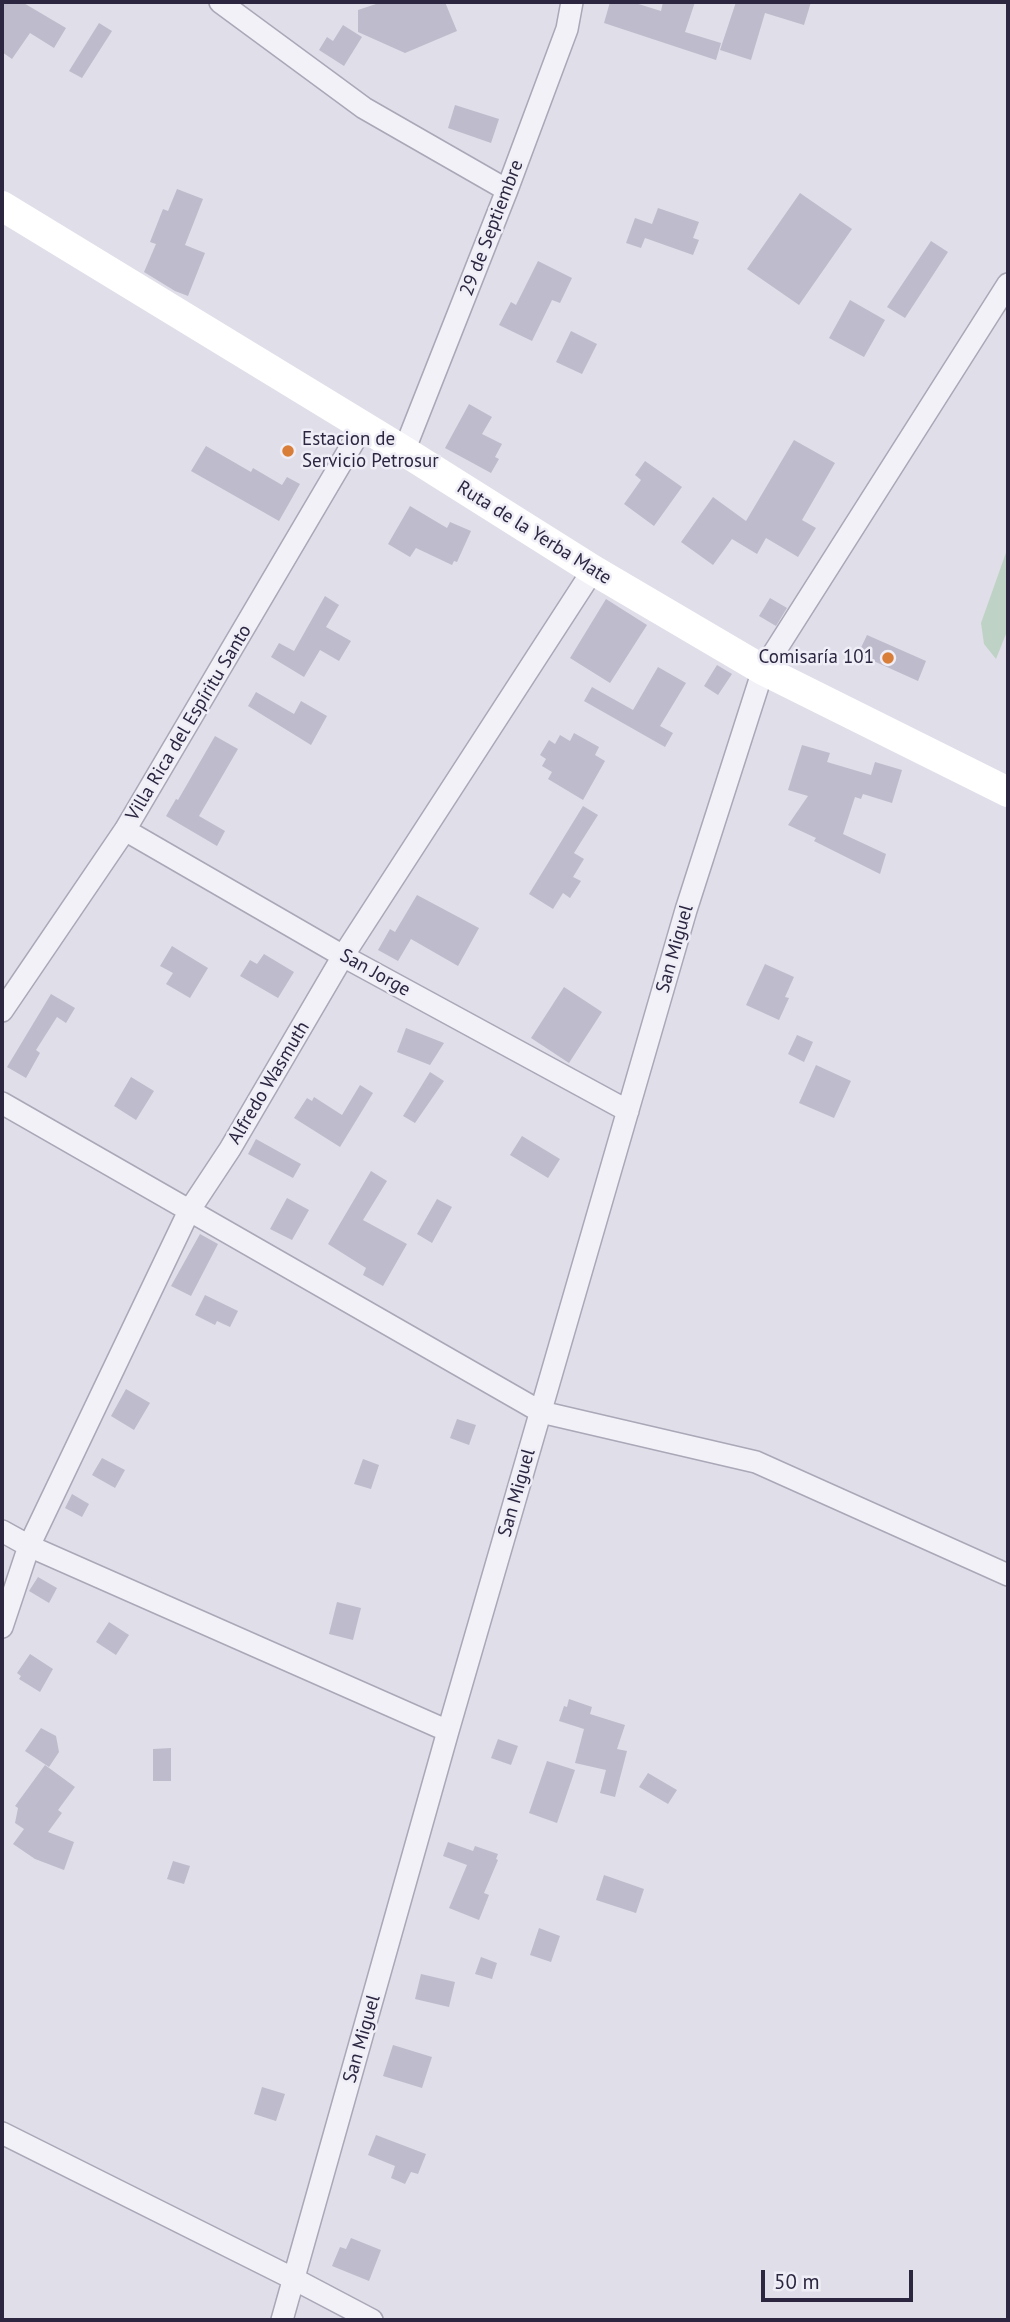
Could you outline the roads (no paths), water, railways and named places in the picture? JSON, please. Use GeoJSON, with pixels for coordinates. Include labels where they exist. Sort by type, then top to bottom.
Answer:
{"type":"FeatureCollection","features":[{"type":"Feature","properties":{"kind":"main road","name":"Ruta de la Yerba Mate"},"geometry":{"type":"LineString","coordinates":[[2,206],[404,451],[593,570],[763,670],[1008,792]]}},
{"type":"Feature","properties":{"kind":"street"},"geometry":{"type":"LineString","coordinates":[[220,2],[364,108],[507,190]]}},
{"type":"Feature","properties":{"kind":"street","name":"29 de Septiembre"},"geometry":{"type":"LineString","coordinates":[[404,451],[507,190],[567,29],[572,2]]}},
{"type":"Feature","properties":{"kind":"street","name":"San Miguel"},"geometry":{"type":"LineString","coordinates":[[282,2320],[448,1731],[685,910],[763,670],[1008,284]]}},
{"type":"Feature","properties":{"kind":"street","name":"Villa Rica del Espíritu Santo"},"geometry":{"type":"LineString","coordinates":[[2,1011],[125,830],[363,426]]}},
{"type":"Feature","properties":{"kind":"street","name":"Alfredo Wasmuth"},"geometry":{"type":"LineString","coordinates":[[2,1627],[29,1546],[188,1211],[230,1149],[343,956],[593,570]]}},
{"type":"Feature","properties":{"kind":"street","name":"San Jorge"},"geometry":{"type":"LineString","coordinates":[[125,830],[343,956],[628,1111]]}},
{"type":"Feature","properties":{"kind":"street"},"geometry":{"type":"LineString","coordinates":[[2,1104],[541,1412],[756,1462],[1008,1575]]}},
{"type":"Feature","properties":{"kind":"street"},"geometry":{"type":"LineString","coordinates":[[2,1531],[29,1546],[448,1731]]}},
{"type":"Feature","properties":{"kind":"street"},"geometry":{"type":"LineString","coordinates":[[2,2133],[372,2320]]}},
{"type":"Feature","properties":{"kind":"place","name":"Estacion de Servicio Petrosur"},"geometry":{"type":"Point","coordinates":[288,451]}},
{"type":"Feature","properties":{"kind":"place","name":"Comisaría 101"},"geometry":{"type":"Point","coordinates":[888,658]}}]}
